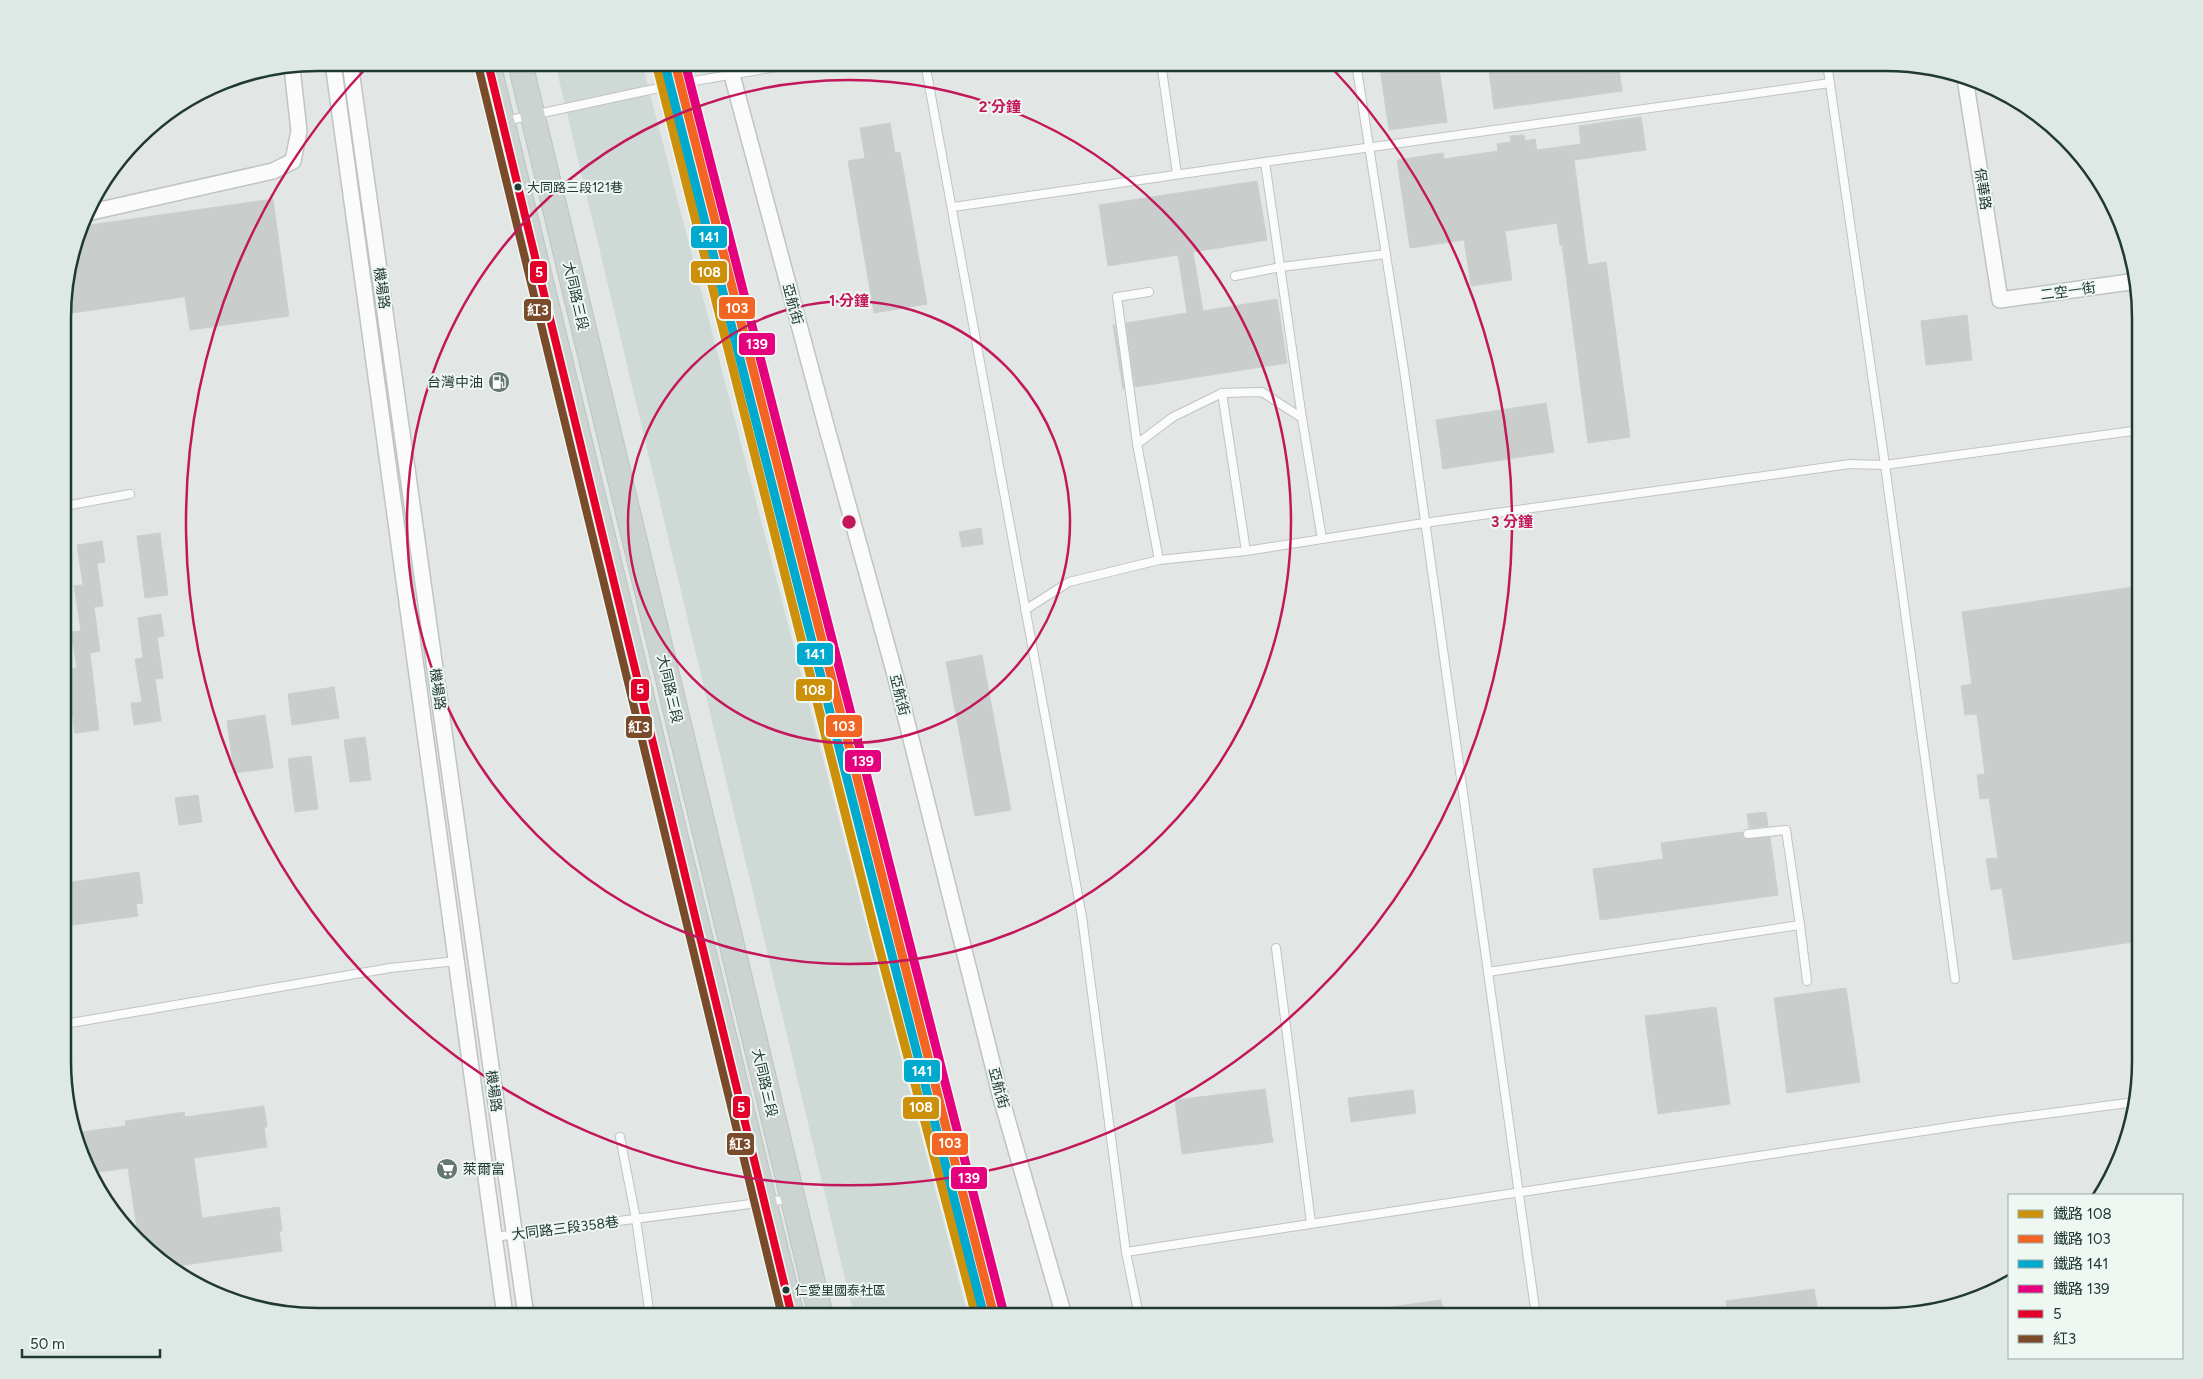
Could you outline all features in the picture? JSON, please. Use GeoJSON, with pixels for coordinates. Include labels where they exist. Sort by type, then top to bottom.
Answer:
{"type":"FeatureCollection","features":[{"type":"Feature","properties":{"kind":"main road","name":"大同路三段"},"geometry":{"type":"LineString","coordinates":[[490,71],[790,1308]]}},
{"type":"Feature","properties":{"kind":"main road","name":"大同路三段"},"geometry":{"type":"LineString","coordinates":[[522,71],[819,1308]]}},
{"type":"Feature","properties":{"kind":"street","name":"機場路"},"geometry":{"type":"LineString","coordinates":[[334,71],[504,1308]]}},
{"type":"Feature","properties":{"kind":"street","name":"機場路"},"geometry":{"type":"LineString","coordinates":[[351,71],[525,1308]]}},
{"type":"Feature","properties":{"kind":"street"},"geometry":{"type":"LineString","coordinates":[[96,211],[273,171],[293,161],[299,131],[293,73]]}},
{"type":"Feature","properties":{"kind":"street","name":"亞航街"},"geometry":{"type":"LineString","coordinates":[[732,75],[894,671],[1002,1098],[1062,1308]]}},
{"type":"Feature","properties":{"kind":"street","name":"保華路"},"geometry":{"type":"LineString","coordinates":[[1966,85],[2000,300]]}},
{"type":"Feature","properties":{"kind":"street","name":"二空一街"},"geometry":{"type":"LineString","coordinates":[[2000,300],[2129,282]]}},
{"type":"Feature","properties":{"kind":"lane"},"geometry":{"type":"LineString","coordinates":[[502,122],[682,83],[753,71]]}},
{"type":"Feature","properties":{"kind":"lane"},"geometry":{"type":"LineString","coordinates":[[927,71],[1082,917],[1126,1252],[1137,1308]]}},
{"type":"Feature","properties":{"kind":"lane"},"geometry":{"type":"LineString","coordinates":[[1162,71],[1178,174]]}},
{"type":"Feature","properties":{"kind":"lane"},"geometry":{"type":"LineString","coordinates":[[1357,71],[1386,254],[1535,1308]]}},
{"type":"Feature","properties":{"kind":"lane"},"geometry":{"type":"LineString","coordinates":[[1828,71],[1885,465],[1955,979]]}},
{"type":"Feature","properties":{"kind":"lane"},"geometry":{"type":"LineString","coordinates":[[953,207],[1830,83]]}},
{"type":"Feature","properties":{"kind":"lane"},"geometry":{"type":"LineString","coordinates":[[1265,162],[1302,418],[1322,538]]}},
{"type":"Feature","properties":{"kind":"lane"},"geometry":{"type":"LineString","coordinates":[[1235,276],[1281,267],[1386,254]]}},
{"type":"Feature","properties":{"kind":"lane"},"geometry":{"type":"LineString","coordinates":[[1149,292],[1117,297],[1137,444],[1159,560]]}},
{"type":"Feature","properties":{"kind":"lane"},"geometry":{"type":"LineString","coordinates":[[1137,444],[1173,417],[1222,393],[1262,392],[1302,418]]}},
{"type":"Feature","properties":{"kind":"lane"},"geometry":{"type":"LineString","coordinates":[[1222,393],[1246,551]]}},
{"type":"Feature","properties":{"kind":"lane"},"geometry":{"type":"LineString","coordinates":[[1025,610],[1069,582],[1159,560],[1246,551],[1424,523],[1850,464],[1885,465],[2132,431]]}},
{"type":"Feature","properties":{"kind":"lane"},"geometry":{"type":"LineString","coordinates":[[71,505],[130,494]]}},
{"type":"Feature","properties":{"kind":"lane"},"geometry":{"type":"LineString","coordinates":[[1748,834],[1786,830],[1807,981]]}},
{"type":"Feature","properties":{"kind":"lane"},"geometry":{"type":"LineString","coordinates":[[1488,972],[1800,924]]}},
{"type":"Feature","properties":{"kind":"lane"},"geometry":{"type":"LineString","coordinates":[[1276,948],[1311,1223]]}},
{"type":"Feature","properties":{"kind":"lane"},"geometry":{"type":"LineString","coordinates":[[71,1023],[390,968],[456,961]]}},
{"type":"Feature","properties":{"kind":"lane"},"geometry":{"type":"LineString","coordinates":[[1126,1252],[1976,1123],[2128,1103]]}},
{"type":"Feature","properties":{"kind":"lane","name":"大同路三段358巷"},"geometry":{"type":"LineString","coordinates":[[620,1137],[636,1219],[649,1308]]}},
{"type":"Feature","properties":{"kind":"lane","name":"大同路三段358巷"},"geometry":{"type":"LineString","coordinates":[[494,1237],[792,1199]]}},
{"type":"Feature","properties":{"kind":"shaded area"},"geometry":{"type":"Polygon","coordinates":[[[557,71],[644,71],[966,1308],[852,1308],[557,71]]]}},
{"type":"Feature","properties":{"kind":"building"},"geometry":{"type":"Polygon","coordinates":[[[1380,71],[1439,71],[1447,122],[1389,130],[1380,71]]]}},
{"type":"Feature","properties":{"kind":"building"},"geometry":{"type":"Polygon","coordinates":[[[1489,71],[1589,71],[1589,73],[1619,71],[1622,91],[1494,109],[1489,71]]]}},
{"type":"Feature","properties":{"kind":"building"},"geometry":{"type":"Polygon","coordinates":[[[1641,117],[1646,150],[1574,160],[1588,265],[1606,262],[1630,437],[1588,443],[1562,245],[1560,245],[1557,223],[1505,231],[1512,280],[1471,286],[1464,240],[1410,248],[1397,160],[1443,153],[1444,159],[1498,151],[1497,144],[1511,142],[1510,136],[1524,135],[1525,141],[1535,139],[1537,150],[1581,144],[1579,126],[1641,117]]]}},
{"type":"Feature","properties":{"kind":"building"},"geometry":{"type":"Polygon","coordinates":[[[890,123],[895,153],[900,152],[927,304],[874,313],[848,161],[865,158],[860,128],[890,123]]]}},
{"type":"Feature","properties":{"kind":"building"},"geometry":{"type":"Polygon","coordinates":[[[1257,181],[1267,240],[1193,252],[1203,311],[1277,299],[1287,363],[1135,387],[1126,323],[1187,313],[1178,255],[1108,266],[1099,205],[1257,181]]]}},
{"type":"Feature","properties":{"kind":"building"},"geometry":{"type":"Polygon","coordinates":[[[273,199],[289,316],[190,330],[185,297],[71,313],[76,270],[90,225],[273,199]]]}},
{"type":"Feature","properties":{"kind":"building"},"geometry":{"type":"Polygon","coordinates":[[[1967,315],[1972,360],[1926,365],[1921,321],[1967,315]]]}},
{"type":"Feature","properties":{"kind":"building"},"geometry":{"type":"Polygon","coordinates":[[[1113,325],[1115,325],[1123,389],[1113,325]]]}},
{"type":"Feature","properties":{"kind":"building"},"geometry":{"type":"Polygon","coordinates":[[[1546,403],[1554,452],[1443,469],[1436,420],[1546,403]]]}},
{"type":"Feature","properties":{"kind":"building"},"geometry":{"type":"Polygon","coordinates":[[[981,528],[983,544],[962,547],[959,532],[981,528]]]}},
{"type":"Feature","properties":{"kind":"building"},"geometry":{"type":"Polygon","coordinates":[[[160,533],[168,595],[145,598],[137,536],[160,533]]]}},
{"type":"Feature","properties":{"kind":"building"},"geometry":{"type":"Polygon","coordinates":[[[102,541],[105,562],[97,563],[103,606],[94,607],[100,651],[90,653],[99,730],[75,733],[71,702],[71,669],[77,668],[71,632],[81,631],[74,586],[83,585],[77,545],[102,541]]]}},
{"type":"Feature","properties":{"kind":"building"},"geometry":{"type":"Polygon","coordinates":[[[2132,587],[2132,942],[2013,960],[2002,888],[1991,890],[1986,859],[1998,858],[1989,798],[1980,799],[1977,775],[1985,774],[1977,714],[1965,715],[1961,686],[1972,684],[1962,612],[2132,587]]]}},
{"type":"Feature","properties":{"kind":"building"},"geometry":{"type":"Polygon","coordinates":[[[161,614],[164,636],[157,637],[163,678],[155,679],[161,721],[134,725],[131,703],[142,702],[135,659],[143,658],[138,618],[161,614]]]}},
{"type":"Feature","properties":{"kind":"building"},"geometry":{"type":"Polygon","coordinates":[[[982,655],[1011,810],[975,816],[946,662],[982,655]]]}},
{"type":"Feature","properties":{"kind":"building"},"geometry":{"type":"Polygon","coordinates":[[[334,687],[339,718],[292,725],[288,694],[334,687]]]}},
{"type":"Feature","properties":{"kind":"building"},"geometry":{"type":"Polygon","coordinates":[[[265,715],[273,768],[234,773],[227,721],[265,715]]]}},
{"type":"Feature","properties":{"kind":"building"},"geometry":{"type":"Polygon","coordinates":[[[365,737],[371,780],[350,782],[344,740],[365,737]]]}},
{"type":"Feature","properties":{"kind":"building"},"geometry":{"type":"Polygon","coordinates":[[[311,756],[318,809],[295,812],[288,759],[311,756]]]}},
{"type":"Feature","properties":{"kind":"building"},"geometry":{"type":"Polygon","coordinates":[[[198,795],[202,822],[179,825],[175,798],[198,795]]]}},
{"type":"Feature","properties":{"kind":"building"},"geometry":{"type":"Polygon","coordinates":[[[1766,812],[1768,826],[1749,828],[1747,814],[1766,812]]]}},
{"type":"Feature","properties":{"kind":"building"},"geometry":{"type":"Polygon","coordinates":[[[1743,832],[1743,837],[1746,839],[1770,837],[1778,895],[1600,920],[1593,869],[1663,859],[1661,843],[1743,832]]]}},
{"type":"Feature","properties":{"kind":"building"},"geometry":{"type":"Polygon","coordinates":[[[139,872],[143,903],[136,904],[138,916],[71,925],[71,882],[139,872]]]}},
{"type":"Feature","properties":{"kind":"building"},"geometry":{"type":"Polygon","coordinates":[[[1846,988],[1860,1082],[1787,1093],[1774,998],[1846,988]]]}},
{"type":"Feature","properties":{"kind":"building"},"geometry":{"type":"Polygon","coordinates":[[[1716,1007],[1730,1104],[1658,1114],[1645,1016],[1716,1007]]]}},
{"type":"Feature","properties":{"kind":"building"},"geometry":{"type":"Polygon","coordinates":[[[1265,1089],[1273,1142],[1182,1154],[1175,1100],[1265,1089]]]}},
{"type":"Feature","properties":{"kind":"building"},"geometry":{"type":"Polygon","coordinates":[[[1413,1090],[1416,1113],[1351,1122],[1348,1098],[1413,1090]]]}},
{"type":"Feature","properties":{"kind":"building"},"geometry":{"type":"Polygon","coordinates":[[[264,1106],[267,1127],[264,1127],[267,1147],[194,1158],[202,1218],[279,1207],[282,1231],[279,1231],[282,1251],[180,1266],[155,1246],[137,1228],[128,1168],[98,1172],[82,1132],[126,1126],[125,1121],[184,1112],[185,1117],[264,1106]]]}},
{"type":"Feature","properties":{"kind":"building"},"geometry":{"type":"Polygon","coordinates":[[[1814,1289],[1817,1308],[1727,1308],[1726,1301],[1814,1289]]]}},
{"type":"Feature","properties":{"kind":"building"},"geometry":{"type":"Polygon","coordinates":[[[1441,1300],[1442,1308],[1390,1308],[1441,1300]]]}},
{"type":"Feature","properties":{"kind":"rail line","name":"108"},"geometry":{"type":"LineString","coordinates":[[658,71],[875,932],[974,1308]]}},
{"type":"Feature","properties":{"kind":"rail line","name":"141"},"geometry":{"type":"LineString","coordinates":[[667,71],[982,1308]]}},
{"type":"Feature","properties":{"kind":"rail line","name":"103"},"geometry":{"type":"LineString","coordinates":[[677,71],[992,1308]]}},
{"type":"Feature","properties":{"kind":"rail line","name":"139"},"geometry":{"type":"LineString","coordinates":[[687,71],[1002,1308]]}},
{"type":"Feature","properties":{"kind":"transit line","name":"紅3"},"geometry":{"type":"LineString","coordinates":[[479,71],[780,1308]]}},
{"type":"Feature","properties":{"kind":"transit line","name":"5"},"geometry":{"type":"LineString","coordinates":[[490,71],[790,1308]]}},
{"type":"Feature","properties":{"kind":"place","name":"大同路三段121巷"},"geometry":{"type":"Point","coordinates":[518,187]}},
{"type":"Feature","properties":{"kind":"place","name":"台灣中油"},"geometry":{"type":"Point","coordinates":[499,382]}},
{"type":"Feature","properties":{"kind":"place","name":"萊爾富"},"geometry":{"type":"Point","coordinates":[447,1169]}},
{"type":"Feature","properties":{"kind":"place","name":"仁愛里國泰社區"},"geometry":{"type":"Point","coordinates":[786,1290]}}]}
